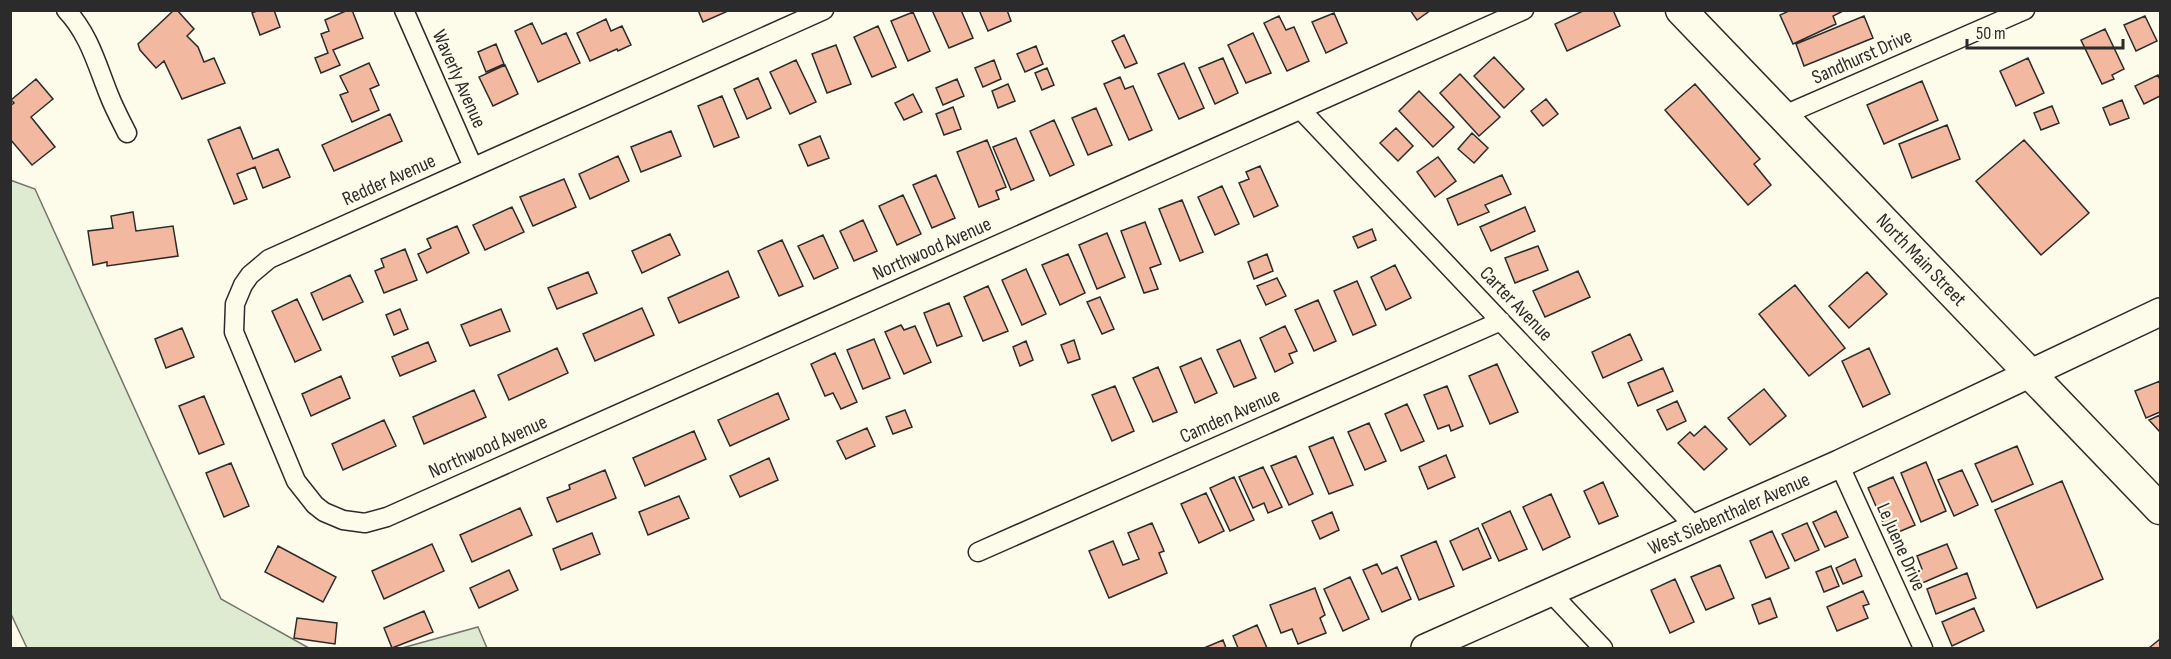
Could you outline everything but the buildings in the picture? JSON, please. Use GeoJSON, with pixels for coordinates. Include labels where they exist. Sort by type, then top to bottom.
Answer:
{"type":"FeatureCollection","features":[{"type":"Feature","properties":{"kind":"main road","name":"North Main Street"},"geometry":{"type":"LineString","coordinates":[[1681,10],[2160,509]]}},
{"type":"Feature","properties":{"kind":"main road","name":"West Siebenthaler Avenue"},"geometry":{"type":"LineString","coordinates":[[1425,648],[1839,465],[2160,312]]}},
{"type":"Feature","properties":{"kind":"street"},"geometry":{"type":"LineString","coordinates":[[66,10],[84,33],[91,47],[127,133]]}},
{"type":"Feature","properties":{"kind":"street","name":"Waverly Avenue"},"geometry":{"type":"LineString","coordinates":[[404,10],[473,166]]}},
{"type":"Feature","properties":{"kind":"street","name":"Redder Avenue"},"geometry":{"type":"LineString","coordinates":[[357,522],[343,520],[324,512],[308,497],[296,481],[234,332],[235,304],[250,275],[269,259],[824,10]]}},
{"type":"Feature","properties":{"kind":"street","name":"Northwood Avenue"},"geometry":{"type":"LineString","coordinates":[[357,522],[375,521],[387,517],[1524,10]]}},
{"type":"Feature","properties":{"kind":"street","name":"Sandhurst Drive"},"geometry":{"type":"LineString","coordinates":[[1782,116],[2025,10]]}},
{"type":"Feature","properties":{"kind":"street","name":"Carter Avenue"},"geometry":{"type":"LineString","coordinates":[[1300,110],[1697,529]]}},
{"type":"Feature","properties":{"kind":"street","name":"Camden Avenue"},"geometry":{"type":"LineString","coordinates":[[978,552],[1501,321]]}},
{"type":"Feature","properties":{"kind":"street","name":"Le Juene Drive"},"geometry":{"type":"LineString","coordinates":[[1839,465],[1923,648]]}},
{"type":"Feature","properties":{"kind":"street"},"geometry":{"type":"LineString","coordinates":[[1551,593],[1603,648]]}},
{"type":"Feature","properties":{"kind":"green space"},"geometry":{"type":"Polygon","coordinates":[[[10,180],[35,189],[221,599],[309,648],[27,648],[10,612],[10,180]]]}},
{"type":"Feature","properties":{"kind":"green space"},"geometry":{"type":"Polygon","coordinates":[[[478,627],[487,648],[402,648],[478,627]]]}}]}
